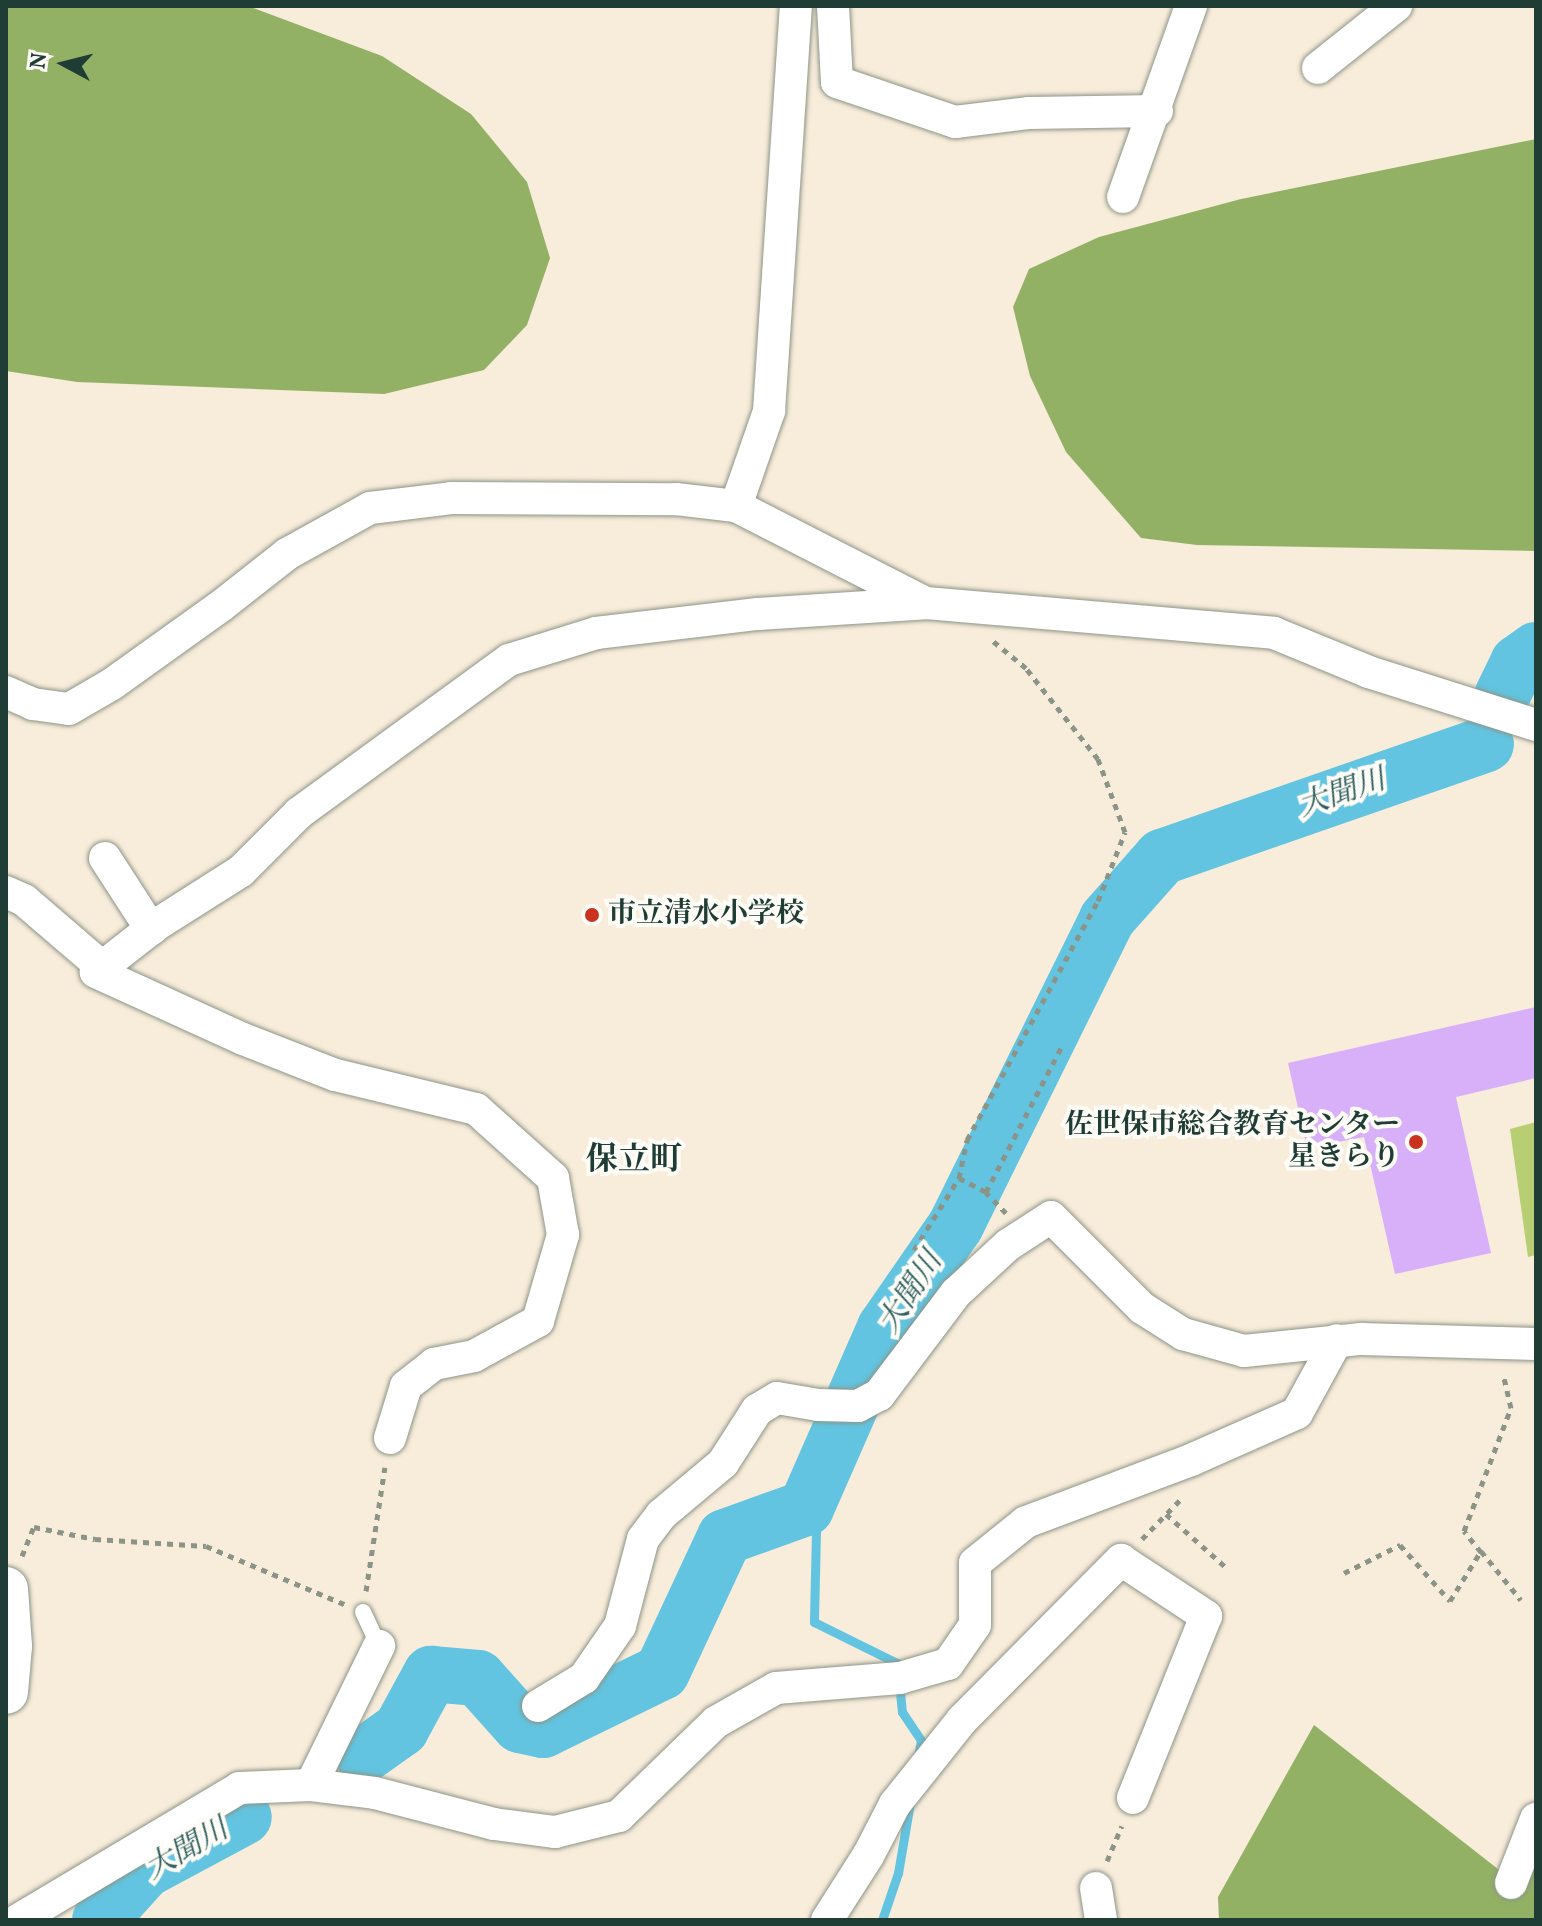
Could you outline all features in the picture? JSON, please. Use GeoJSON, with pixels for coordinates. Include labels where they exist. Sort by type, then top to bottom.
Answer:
{"type":"FeatureCollection","features":[{"type":"Feature","properties":{"kind":"street"},"geometry":{"type":"LineString","coordinates":[[736,506],[769,411],[796,6]]}},
{"type":"Feature","properties":{"kind":"street"},"geometry":{"type":"LineString","coordinates":[[833,6],[837,82],[955,122],[1029,113],[1157,111]]}},
{"type":"Feature","properties":{"kind":"street"},"geometry":{"type":"LineString","coordinates":[[1123,197],[1157,111],[1191,6]]}},
{"type":"Feature","properties":{"kind":"street"},"geometry":{"type":"LineString","coordinates":[[1318,68],[1396,6]]}},
{"type":"Feature","properties":{"kind":"street"},"geometry":{"type":"LineString","coordinates":[[6,692],[33,704],[69,709],[112,684],[287,554],[370,508],[451,498],[676,499],[736,506],[926,603]]}},
{"type":"Feature","properties":{"kind":"street"},"geometry":{"type":"LineString","coordinates":[[390,1438],[406,1386],[434,1364],[474,1356],[538,1321],[563,1235],[553,1178],[476,1109],[335,1075],[269,1050],[96,972],[151,929],[241,871],[299,813],[509,660],[596,633],[758,614],[926,603],[1274,633],[1369,672],[1536,725]]}},
{"type":"Feature","properties":{"kind":"street"},"geometry":{"type":"LineString","coordinates":[[105,858],[151,929]]}},
{"type":"Feature","properties":{"kind":"street"},"geometry":{"type":"LineString","coordinates":[[6,892],[24,900],[102,967]]}},
{"type":"Feature","properties":{"kind":"street"},"geometry":{"type":"LineString","coordinates":[[538,1706],[584,1678],[620,1626],[643,1539],[661,1515],[723,1463],[757,1410],[777,1398],[818,1405],[858,1406],[879,1395],[956,1293],[1008,1245],[1051,1217],[1142,1308],[1183,1334],[1244,1351],[1337,1340],[1496,1346],[1536,1344]]}},
{"type":"Feature","properties":{"kind":"street"},"geometry":{"type":"LineString","coordinates":[[18,1920],[239,1788],[311,1785],[375,1793],[494,1824],[555,1832],[619,1816],[716,1722],[776,1688],[889,1679],[948,1664],[975,1625],[975,1563],[1026,1522],[1177,1466],[1297,1413],[1337,1340]]}},
{"type":"Feature","properties":{"kind":"street"},"geometry":{"type":"LineString","coordinates":[[827,1920],[868,1856],[895,1804],[935,1753],[962,1720],[1121,1560],[1206,1616],[1133,1798]]}},
{"type":"Feature","properties":{"kind":"street"},"geometry":{"type":"LineString","coordinates":[[6,1590],[10,1646],[6,1692]]}},
{"type":"Feature","properties":{"kind":"street"},"geometry":{"type":"LineString","coordinates":[[311,1785],[379,1646]]}},
{"type":"Feature","properties":{"kind":"street"},"geometry":{"type":"LineString","coordinates":[[1511,1883],[1536,1819]]}},
{"type":"Feature","properties":{"kind":"street"},"geometry":{"type":"LineString","coordinates":[[1096,1888],[1101,1920]]}},
{"type":"Feature","properties":{"kind":"lane"},"geometry":{"type":"LineString","coordinates":[[363,1612],[379,1646]]}},
{"type":"Feature","properties":{"kind":"path"},"geometry":{"type":"LineString","coordinates":[[914,1250],[960,1178],[967,1140],[1098,901],[1125,832],[1098,759],[1026,668],[980,630],[960,606]]}},
{"type":"Feature","properties":{"kind":"path"},"geometry":{"type":"LineString","coordinates":[[1026,1234],[986,1192],[1063,1044]]}},
{"type":"Feature","properties":{"kind":"path"},"geometry":{"type":"LineString","coordinates":[[960,1178],[983,1190]]}},
{"type":"Feature","properties":{"kind":"path"},"geometry":{"type":"LineString","coordinates":[[1496,1346],[1511,1408],[1464,1531],[1521,1600]]}},
{"type":"Feature","properties":{"kind":"path"},"geometry":{"type":"LineString","coordinates":[[6,1590],[34,1527],[95,1539],[206,1546],[363,1612],[390,1438]]}},
{"type":"Feature","properties":{"kind":"path"},"geometry":{"type":"LineString","coordinates":[[1166,1514],[1228,1569]]}},
{"type":"Feature","properties":{"kind":"path"},"geometry":{"type":"LineString","coordinates":[[1344,1573],[1400,1545],[1450,1601],[1481,1551]]}},
{"type":"Feature","properties":{"kind":"path"},"geometry":{"type":"LineString","coordinates":[[1481,1551],[1489,1561]]}},
{"type":"Feature","properties":{"kind":"path"},"geometry":{"type":"LineString","coordinates":[[1096,1888],[1133,1798]]}},
{"type":"Feature","properties":{"kind":"green space"},"geometry":{"type":"Polygon","coordinates":[[[6,6],[248,6],[382,56],[471,114],[527,182],[550,258],[527,325],[484,370],[384,394],[77,382],[6,371],[6,6]]]}},
{"type":"Feature","properties":{"kind":"green space"},"geometry":{"type":"Polygon","coordinates":[[[1536,139],[1536,551],[1197,545],[1141,538],[1066,452],[1030,376],[1013,307],[1029,269],[1099,237],[1241,199],[1536,139]]]}},
{"type":"Feature","properties":{"kind":"green space"},"geometry":{"type":"Polygon","coordinates":[[[1536,1122],[1536,1255],[1528,1257],[1510,1129],[1536,1122]]]}},
{"type":"Feature","properties":{"kind":"green space"},"geometry":{"type":"Polygon","coordinates":[[[1314,1725],[1526,1891],[1536,1859],[1536,1920],[1219,1920],[1218,1897],[1314,1725]]]}},
{"type":"Feature","properties":{"kind":"building","name":"佐世保市総合教育センター 星きらり"},"geometry":{"type":"Polygon","coordinates":[[[1536,1007],[1536,1078],[1456,1097],[1491,1253],[1395,1274],[1364,1137],[1307,1148],[1288,1063],[1536,1007]]]}},
{"type":"Feature","properties":{"kind":"waterway","name":"大聞川"},"geometry":{"type":"LineString","coordinates":[[1502,696],[1518,663],[1536,650]]}},
{"type":"Feature","properties":{"kind":"waterway","name":"大聞川"},"geometry":{"type":"LineString","coordinates":[[363,1756],[401,1729],[431,1674],[478,1678],[520,1725],[543,1730],[662,1672],[725,1537],[806,1508],[885,1328],[956,1225],[1107,919],[1162,857],[1486,744]]}},
{"type":"Feature","properties":{"kind":"waterway"},"geometry":{"type":"LineString","coordinates":[[806,1508],[816,1531],[814,1622],[897,1663],[902,1712],[921,1740],[918,1757]]}},
{"type":"Feature","properties":{"kind":"waterway"},"geometry":{"type":"LineString","coordinates":[[882,1920],[898,1873],[910,1803]]}},
{"type":"Feature","properties":{"kind":"waterway","name":"大聞川"},"geometry":{"type":"LineString","coordinates":[[100,1920],[145,1870],[244,1817]]}},
{"type":"Feature","properties":{"kind":"place","name":"市立清水小学校"},"geometry":{"type":"Point","coordinates":[592,915]}},
{"type":"Feature","properties":{"kind":"place","name":"佐世保市総合教育センター 星きらり"},"geometry":{"type":"Point","coordinates":[1416,1142]}},
{"type":"Feature","properties":{"kind":"district","name":"保立町"},"geometry":{"type":"Point","coordinates":[634,1161]}}]}
